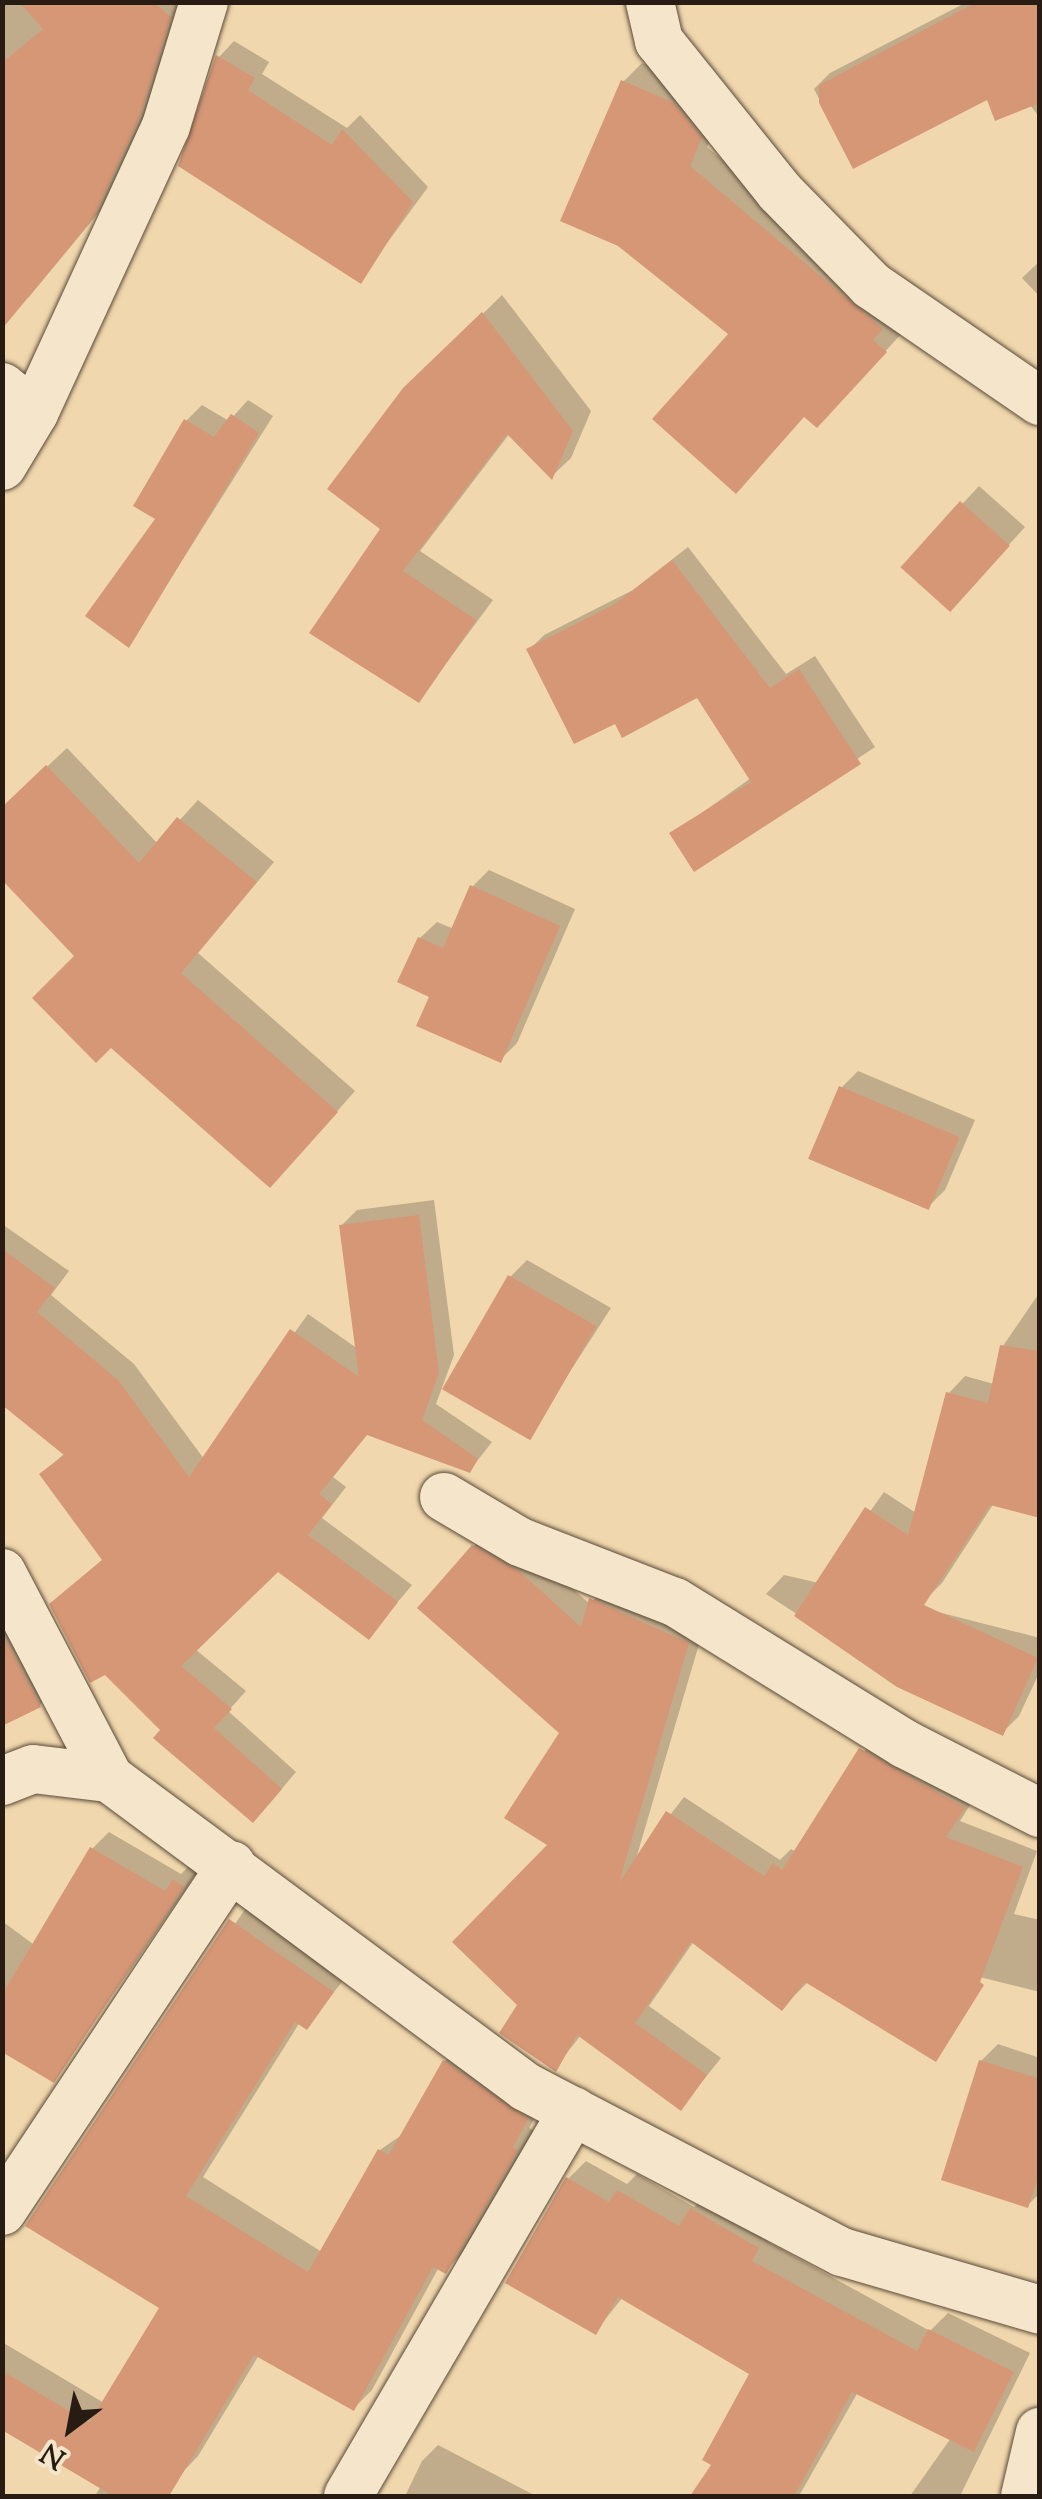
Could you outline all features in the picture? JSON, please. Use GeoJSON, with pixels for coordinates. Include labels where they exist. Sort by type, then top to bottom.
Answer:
{"type":"FeatureCollection","features":[{"type":"Feature","properties":{"kind":"street"},"geometry":{"type":"LineString","coordinates":[[2,466],[18,400],[166,126],[204,2]]}},
{"type":"Feature","properties":{"kind":"street"},"geometry":{"type":"LineString","coordinates":[[650,2],[659,41],[780,192],[871,285],[1040,400]]}},
{"type":"Feature","properties":{"kind":"street"},"geometry":{"type":"LineString","coordinates":[[444,1496],[520,1542],[675,1602],[904,1744],[1040,1813]]}},
{"type":"Feature","properties":{"kind":"street"},"geometry":{"type":"LineString","coordinates":[[2,1573],[109,1778],[232,1865],[526,2087],[842,2252],[1040,2310]]}},
{"type":"Feature","properties":{"kind":"street"},"geometry":{"type":"LineString","coordinates":[[2,1781],[33,1769],[109,1778]]}},
{"type":"Feature","properties":{"kind":"street"},"geometry":{"type":"LineString","coordinates":[[2,2211],[232,1865]]}},
{"type":"Feature","properties":{"kind":"street"},"geometry":{"type":"LineString","coordinates":[[348,2496],[573,2111]]}},
{"type":"Feature","properties":{"kind":"street"},"geometry":{"type":"LineString","coordinates":[[1025,2496],[1040,2432]]}},
{"type":"Feature","properties":{"kind":"building"},"geometry":{"type":"Polygon","coordinates":[[[19,2],[154,2],[171,17],[140,116],[93,219],[2,329],[2,63],[43,29],[19,2]]]}},
{"type":"Feature","properties":{"kind":"building"},"geometry":{"type":"Polygon","coordinates":[[[977,2],[1040,2],[1040,103],[995,121],[987,100],[853,169],[819,103],[819,85],[977,2]]]}},
{"type":"Feature","properties":{"kind":"building"},"geometry":{"type":"Polygon","coordinates":[[[216,55],[255,78],[248,90],[332,145],[342,129],[413,202],[361,284],[178,166],[216,55]]]}},
{"type":"Feature","properties":{"kind":"building"},"geometry":{"type":"Polygon","coordinates":[[[621,80],[674,103],[702,138],[690,166],[883,329],[873,340],[887,352],[817,428],[804,417],[736,494],[652,419],[728,334],[618,246],[560,221],[621,80]]]}},
{"type":"Feature","properties":{"kind":"building"},"geometry":{"type":"Polygon","coordinates":[[[482,312],[573,431],[552,480],[507,434],[403,571],[476,620],[419,703],[309,633],[380,529],[327,489],[403,388],[482,312]]]}},
{"type":"Feature","properties":{"kind":"building"},"geometry":{"type":"Polygon","coordinates":[[[231,414],[259,433],[129,648],[85,616],[155,519],[133,506],[184,419],[214,437],[231,414]]]}},
{"type":"Feature","properties":{"kind":"building"},"geometry":{"type":"Polygon","coordinates":[[[960,501],[1010,546],[950,612],[900,567],[960,501]]]}},
{"type":"Feature","properties":{"kind":"building"},"geometry":{"type":"Polygon","coordinates":[[[672,560],[770,688],[799,669],[861,764],[694,872],[669,833],[751,782],[697,698],[622,738],[615,724],[574,744],[526,649],[615,604],[672,560]]]}},
{"type":"Feature","properties":{"kind":"building"},"geometry":{"type":"Polygon","coordinates":[[[46,765],[139,863],[177,817],[257,882],[181,973],[338,1112],[270,1188],[111,1048],[96,1063],[32,998],[74,956],[2,880],[2,807],[46,765]]]}},
{"type":"Feature","properties":{"kind":"building"},"geometry":{"type":"Polygon","coordinates":[[[470,885],[560,926],[501,1063],[416,1026],[429,997],[397,982],[418,937],[443,948],[470,885]]]}},
{"type":"Feature","properties":{"kind":"building"},"geometry":{"type":"Polygon","coordinates":[[[839,1086],[960,1137],[929,1210],[808,1159],[839,1086]]]}},
{"type":"Feature","properties":{"kind":"building"},"geometry":{"type":"Polygon","coordinates":[[[419,1215],[439,1373],[422,1420],[478,1459],[470,1473],[367,1435],[319,1494],[332,1504],[308,1535],[398,1602],[369,1640],[278,1572],[181,1666],[232,1709],[214,1728],[282,1789],[253,1823],[153,1738],[160,1730],[105,1675],[90,1683],[49,1604],[102,1560],[39,1474],[64,1455],[2,1405],[2,1249],[55,1288],[37,1312],[118,1380],[189,1477],[290,1329],[359,1377],[339,1225],[419,1215]]]}},
{"type":"Feature","properties":{"kind":"building"},"geometry":{"type":"Polygon","coordinates":[[[508,1275],[596,1326],[530,1440],[442,1389],[508,1275]]]}},
{"type":"Feature","properties":{"kind":"building"},"geometry":{"type":"Polygon","coordinates":[[[1000,1345],[1040,1351],[1040,1518],[990,1505],[924,1605],[1038,1658],[1003,1736],[897,1687],[794,1616],[865,1507],[908,1535],[946,1392],[988,1403],[1000,1345]]]}},
{"type":"Feature","properties":{"kind":"building"},"geometry":{"type":"Polygon","coordinates":[[[472,1545],[519,1571],[581,1627],[589,1598],[689,1643],[619,1883],[666,1811],[764,1876],[773,1863],[782,1870],[859,1748],[965,1808],[946,1837],[1023,1867],[980,1982],[984,1985],[936,2062],[805,1982],[782,2011],[691,1942],[635,2023],[707,2075],[681,2111],[577,2035],[556,2072],[499,2033],[517,2005],[452,1942],[547,1845],[504,1818],[559,1733],[417,1608],[472,1545]]]}},
{"type":"Feature","properties":{"kind":"building"},"geometry":{"type":"Polygon","coordinates":[[[5,1639],[41,1707],[2,1726],[2,1641],[5,1639]]]}},
{"type":"Feature","properties":{"kind":"building"},"geometry":{"type":"Polygon","coordinates":[[[90,1847],[165,1891],[173,1879],[184,1887],[54,2083],[2,2052],[2,1995],[90,1847]]]}},
{"type":"Feature","properties":{"kind":"building"},"geometry":{"type":"Polygon","coordinates":[[[229,1919],[334,1992],[307,2030],[295,2022],[186,2196],[308,2272],[378,2149],[389,2155],[443,2060],[528,2119],[513,2147],[518,2150],[446,2274],[433,2267],[354,2411],[254,2355],[169,2496],[113,2496],[2,2430],[2,2371],[89,2423],[159,2308],[25,2226],[229,1919]]]}},
{"type":"Feature","properties":{"kind":"building"},"geometry":{"type":"Polygon","coordinates":[[[979,2060],[1040,2079],[1040,2172],[1028,2208],[941,2180],[979,2060]]]}},
{"type":"Feature","properties":{"kind":"building"},"geometry":{"type":"Polygon","coordinates":[[[566,2177],[609,2202],[617,2190],[679,2226],[690,2208],[759,2248],[752,2261],[917,2351],[928,2329],[1014,2372],[974,2452],[852,2392],[794,2496],[690,2496],[711,2465],[702,2460],[749,2374],[618,2297],[596,2335],[505,2283],[566,2177]]]}}]}
